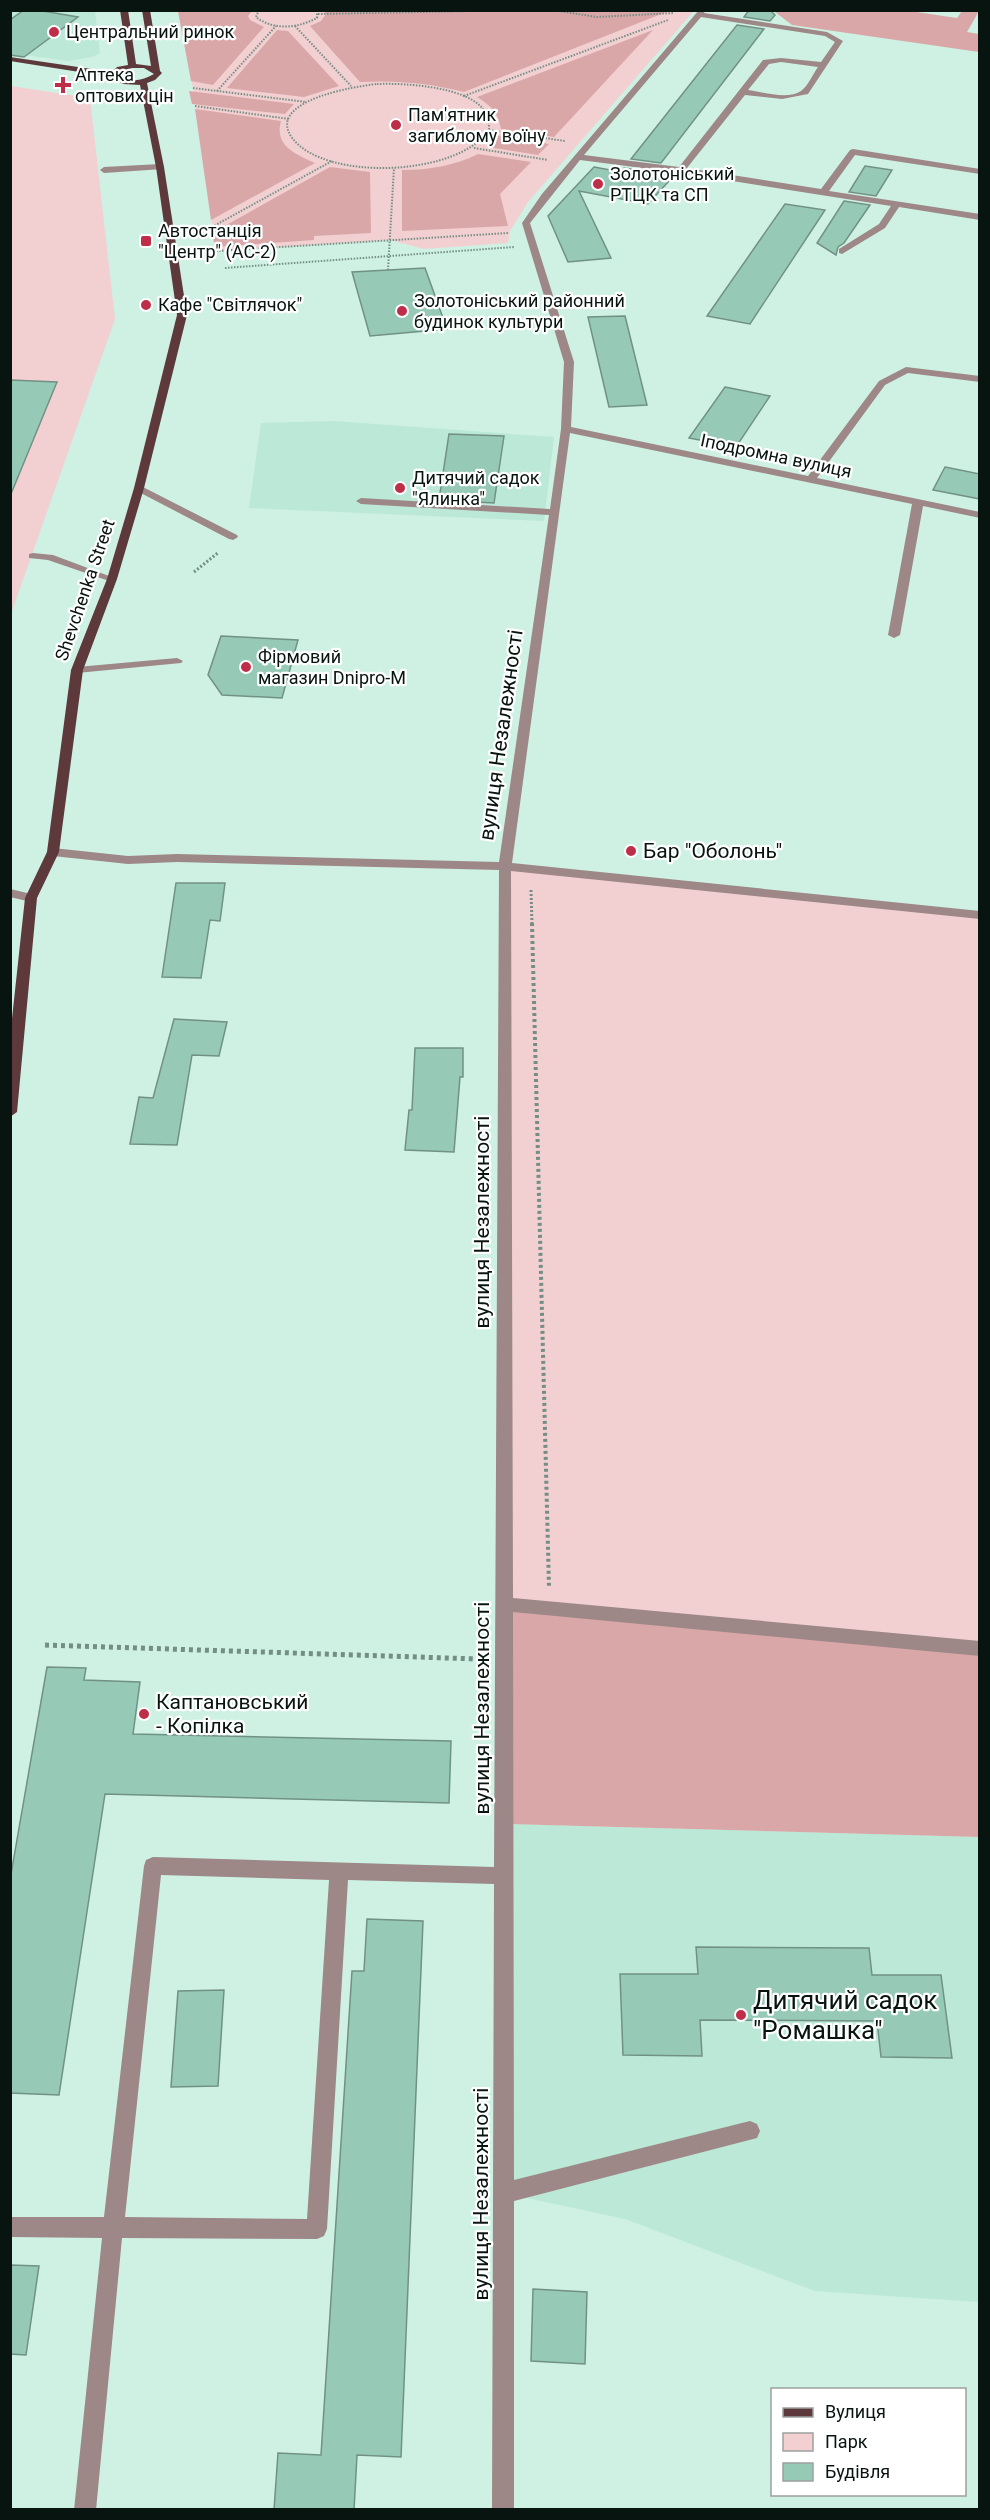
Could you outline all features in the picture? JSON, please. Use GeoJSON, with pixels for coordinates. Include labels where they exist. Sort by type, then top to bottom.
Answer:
{"type":"FeatureCollection","features":[{"type":"Feature","properties":{"kind":"main road"},"geometry":{"type":"LineString","coordinates":[[124,10],[132,66]]}},
{"type":"Feature","properties":{"kind":"main road"},"geometry":{"type":"LineString","coordinates":[[10,59],[114,75],[124,82],[143,82],[154,78],[158,73],[146,10]]}},
{"type":"Feature","properties":{"kind":"main road"},"geometry":{"type":"LineString","coordinates":[[114,75],[120,69],[132,66],[146,66],[156,70]]}},
{"type":"Feature","properties":{"kind":"main road","name":"Shevchenka Street"},"geometry":{"type":"LineString","coordinates":[[10,1112],[31,898],[53,852],[77,670],[112,579],[139,488],[182,315],[160,167],[143,82]]}},
{"type":"Feature","properties":{"kind":"street"},"geometry":{"type":"LineString","coordinates":[[702,13],[827,34],[839,41],[805,92],[798,96],[743,92]]}},
{"type":"Feature","properties":{"kind":"street","name":"вулиця Незалежності"},"geometry":{"type":"LineString","coordinates":[[503,2510],[506,866],[566,429],[569,362],[526,223],[702,13]]}},
{"type":"Feature","properties":{"kind":"street"},"geometry":{"type":"LineString","coordinates":[[681,170],[766,62],[781,60],[824,65]]}},
{"type":"Feature","properties":{"kind":"street"},"geometry":{"type":"LineString","coordinates":[[824,192],[853,152],[980,172]]}},
{"type":"Feature","properties":{"kind":"street"},"geometry":{"type":"LineString","coordinates":[[579,157],[681,170],[980,217]]}},
{"type":"Feature","properties":{"kind":"street"},"geometry":{"type":"LineString","coordinates":[[104,170],[160,167]]}},
{"type":"Feature","properties":{"kind":"street"},"geometry":{"type":"LineString","coordinates":[[842,251],[882,226],[897,204]]}},
{"type":"Feature","properties":{"kind":"street"},"geometry":{"type":"LineString","coordinates":[[810,481],[882,383],[906,370],[980,379]]}},
{"type":"Feature","properties":{"kind":"street","name":"Іподромна вулиця"},"geometry":{"type":"LineString","coordinates":[[566,429],[980,515]]}},
{"type":"Feature","properties":{"kind":"street"},"geometry":{"type":"LineString","coordinates":[[139,488],[233,537]]}},
{"type":"Feature","properties":{"kind":"street"},"geometry":{"type":"LineString","coordinates":[[361,501],[554,512]]}},
{"type":"Feature","properties":{"kind":"street"},"geometry":{"type":"LineString","coordinates":[[894,635],[918,502]]}},
{"type":"Feature","properties":{"kind":"street"},"geometry":{"type":"LineString","coordinates":[[33,556],[49,557],[112,579]]}},
{"type":"Feature","properties":{"kind":"street"},"geometry":{"type":"LineString","coordinates":[[77,670],[177,661]]}},
{"type":"Feature","properties":{"kind":"street"},"geometry":{"type":"LineString","coordinates":[[53,852],[128,860],[189,858],[506,866],[980,915]]}},
{"type":"Feature","properties":{"kind":"street"},"geometry":{"type":"LineString","coordinates":[[10,893],[31,898]]}},
{"type":"Feature","properties":{"kind":"street"},"geometry":{"type":"LineString","coordinates":[[504,1604],[980,1649]]}},
{"type":"Feature","properties":{"kind":"street"},"geometry":{"type":"LineString","coordinates":[[85,2510],[112,2228],[153,1866],[504,1876]]}},
{"type":"Feature","properties":{"kind":"street"},"geometry":{"type":"LineString","coordinates":[[10,2227],[317,2229],[339,1871]]}},
{"type":"Feature","properties":{"kind":"street"},"geometry":{"type":"LineString","coordinates":[[503,2193],[750,2130]]}},
{"type":"Feature","properties":{"kind":"path"},"geometry":{"type":"LineString","coordinates":[[259,10],[256,17],[260,21],[276,26],[294,26],[312,21],[318,12],[522,10]]}},
{"type":"Feature","properties":{"kind":"path"},"geometry":{"type":"LineString","coordinates":[[552,10],[568,15],[611,17],[680,13]]}},
{"type":"Feature","properties":{"kind":"path"},"geometry":{"type":"LineString","coordinates":[[463,96],[674,18]]}},
{"type":"Feature","properties":{"kind":"path"},"geometry":{"type":"LineString","coordinates":[[217,91],[276,26]]}},
{"type":"Feature","properties":{"kind":"path"},"geometry":{"type":"LineString","coordinates":[[294,26],[352,87]]}},
{"type":"Feature","properties":{"kind":"path"},"geometry":{"type":"LineString","coordinates":[[412,84],[463,96],[480,106],[488,118],[489,130],[473,148],[455,157],[431,163],[394,168],[354,166],[310,153],[294,143],[287,131],[289,119],[306,102],[327,93],[352,87],[412,84]]}},
{"type":"Feature","properties":{"kind":"path"},"geometry":{"type":"LineString","coordinates":[[193,88],[306,102]]}},
{"type":"Feature","properties":{"kind":"path"},"geometry":{"type":"LineString","coordinates":[[195,106],[289,119]]}},
{"type":"Feature","properties":{"kind":"path"},"geometry":{"type":"LineString","coordinates":[[489,130],[566,141]]}},
{"type":"Feature","properties":{"kind":"path"},"geometry":{"type":"LineString","coordinates":[[473,148],[549,160]]}},
{"type":"Feature","properties":{"kind":"path"},"geometry":{"type":"LineString","coordinates":[[212,227],[332,161]]}},
{"type":"Feature","properties":{"kind":"path"},"geometry":{"type":"LineString","coordinates":[[388,270],[394,168]]}},
{"type":"Feature","properties":{"kind":"path"},"geometry":{"type":"LineString","coordinates":[[216,251],[513,232]]}},
{"type":"Feature","properties":{"kind":"path"},"geometry":{"type":"LineString","coordinates":[[225,268],[533,246]]}},
{"type":"Feature","properties":{"kind":"path"},"geometry":{"type":"LineString","coordinates":[[194,572],[222,550]]}},
{"type":"Feature","properties":{"kind":"path"},"geometry":{"type":"LineString","coordinates":[[530,868],[550,1607]]}},
{"type":"Feature","properties":{"kind":"path"},"geometry":{"type":"LineString","coordinates":[[45,1645],[504,1660]]}},
{"type":"Feature","properties":{"kind":"shaded area"},"geometry":{"type":"Polygon","coordinates":[[[324,10],[669,11],[464,92],[413,83],[360,82],[310,26],[321,21],[326,14],[324,10]]]}},
{"type":"Feature","properties":{"kind":"shaded area"},"geometry":{"type":"Polygon","coordinates":[[[777,10],[903,10],[957,18],[962,11],[979,11],[967,32],[979,34],[979,52],[792,25],[775,12],[777,10]]]}},
{"type":"Feature","properties":{"kind":"shaded area","name":"Центральний ринок"},"geometry":{"type":"Polygon","coordinates":[[[10,11],[95,11],[100,53],[92,57],[68,61],[11,53],[10,11]]]}},
{"type":"Feature","properties":{"kind":"shaded area"},"geometry":{"type":"Polygon","coordinates":[[[178,11],[252,11],[248,16],[250,20],[264,27],[213,85],[191,81],[178,11]]]}},
{"type":"Feature","properties":{"kind":"shaded area"},"geometry":{"type":"Polygon","coordinates":[[[277,30],[288,31],[339,86],[304,97],[227,88],[277,30]]]}},
{"type":"Feature","properties":{"kind":"shaded area"},"geometry":{"type":"Polygon","coordinates":[[[653,30],[554,137],[501,129],[493,110],[477,97],[653,30]]]}},
{"type":"Feature","properties":{"kind":"shaded area"},"geometry":{"type":"Polygon","coordinates":[[[189,91],[294,104],[285,114],[192,104],[189,91]]]}},
{"type":"Feature","properties":{"kind":"shaded area"},"geometry":{"type":"Polygon","coordinates":[[[195,109],[281,121],[281,137],[288,148],[315,163],[211,220],[195,109]]]}},
{"type":"Feature","properties":{"kind":"shaded area"},"geometry":{"type":"Polygon","coordinates":[[[496,135],[549,144],[538,155],[487,147],[496,135]]]}},
{"type":"Feature","properties":{"kind":"shaded area"},"geometry":{"type":"Polygon","coordinates":[[[478,154],[531,162],[500,194],[508,226],[402,231],[402,170],[460,162],[478,154]]]}},
{"type":"Feature","properties":{"kind":"shaded area"},"geometry":{"type":"Polygon","coordinates":[[[330,167],[370,172],[371,233],[314,236],[314,240],[215,247],[212,233],[330,167]]]}},
{"type":"Feature","properties":{"kind":"shaded area","name":"Дитячий садок \"Ялинка\""},"geometry":{"type":"Polygon","coordinates":[[[333,421],[554,437],[544,521],[249,508],[261,423],[333,421]]]}},
{"type":"Feature","properties":{"kind":"shaded area"},"geometry":{"type":"Polygon","coordinates":[[[504,1604],[979,1649],[979,1837],[504,1824],[504,1604]]]}},
{"type":"Feature","properties":{"kind":"shaded area","name":"Дитячий садок \"Ромашка\""},"geometry":{"type":"Polygon","coordinates":[[[504,1824],[979,1837],[979,2302],[815,2291],[625,2219],[503,2193],[504,1824]]]}},
{"type":"Feature","properties":{"kind":"green space"},"geometry":{"type":"Polygon","coordinates":[[[679,10],[693,12],[528,202],[510,231],[508,243],[424,249],[390,240],[216,251],[193,88],[178,11],[679,10]]]}},
{"type":"Feature","properties":{"kind":"green space"},"geometry":{"type":"Polygon","coordinates":[[[11,86],[90,98],[115,319],[11,614],[11,86]]]}},
{"type":"Feature","properties":{"kind":"green space"},"geometry":{"type":"Polygon","coordinates":[[[505,866],[979,915],[979,1649],[504,1604],[505,866]]]}},
{"type":"Feature","properties":{"kind":"building"},"geometry":{"type":"Polygon","coordinates":[[[24,10],[78,17],[24,57],[10,55],[10,20],[24,10]]]}},
{"type":"Feature","properties":{"kind":"building"},"geometry":{"type":"Polygon","coordinates":[[[749,10],[770,10],[775,15],[770,21],[744,17],[749,10]]]}},
{"type":"Feature","properties":{"kind":"building"},"geometry":{"type":"Polygon","coordinates":[[[737,25],[764,29],[661,163],[631,159],[737,25]]]}},
{"type":"Feature","properties":{"kind":"building"},"geometry":{"type":"Polygon","coordinates":[[[865,166],[892,170],[876,196],[849,192],[865,166]]]}},
{"type":"Feature","properties":{"kind":"building"},"geometry":{"type":"Polygon","coordinates":[[[594,167],[621,172],[624,168],[654,172],[650,177],[669,181],[648,204],[579,191],[611,258],[568,262],[548,216],[594,167]]]}},
{"type":"Feature","properties":{"kind":"building"},"geometry":{"type":"Polygon","coordinates":[[[844,201],[870,205],[844,243],[838,247],[836,255],[817,243],[844,201]]]}},
{"type":"Feature","properties":{"kind":"building"},"geometry":{"type":"Polygon","coordinates":[[[785,204],[825,210],[750,324],[707,316],[785,204]]]}},
{"type":"Feature","properties":{"kind":"building","name":"Золотоніський районний будинок культури"},"geometry":{"type":"Polygon","coordinates":[[[425,268],[447,329],[370,336],[352,272],[425,268]]]}},
{"type":"Feature","properties":{"kind":"building"},"geometry":{"type":"Polygon","coordinates":[[[625,316],[647,405],[609,407],[588,317],[625,316]]]}},
{"type":"Feature","properties":{"kind":"building"},"geometry":{"type":"Polygon","coordinates":[[[10,380],[57,382],[11,494],[10,493],[10,380]]]}},
{"type":"Feature","properties":{"kind":"building"},"geometry":{"type":"Polygon","coordinates":[[[725,387],[770,396],[736,447],[689,438],[725,387]]]}},
{"type":"Feature","properties":{"kind":"building"},"geometry":{"type":"Polygon","coordinates":[[[449,434],[504,436],[494,503],[439,500],[449,434]]]}},
{"type":"Feature","properties":{"kind":"building"},"geometry":{"type":"Polygon","coordinates":[[[945,467],[980,474],[980,499],[933,490],[945,467]]]}},
{"type":"Feature","properties":{"kind":"building"},"geometry":{"type":"Polygon","coordinates":[[[221,636],[298,640],[282,698],[222,695],[208,675],[221,636]]]}},
{"type":"Feature","properties":{"kind":"building"},"geometry":{"type":"Polygon","coordinates":[[[176,883],[225,883],[220,921],[210,920],[201,978],[162,977],[176,883]]]}},
{"type":"Feature","properties":{"kind":"building"},"geometry":{"type":"Polygon","coordinates":[[[174,1019],[227,1022],[219,1056],[192,1055],[177,1145],[130,1144],[139,1097],[153,1098],[174,1019]]]}},
{"type":"Feature","properties":{"kind":"building"},"geometry":{"type":"Polygon","coordinates":[[[415,1048],[463,1048],[463,1077],[460,1077],[454,1152],[405,1150],[409,1110],[412,1110],[415,1048]]]}},
{"type":"Feature","properties":{"kind":"building"},"geometry":{"type":"Polygon","coordinates":[[[47,1667],[86,1668],[84,1680],[140,1682],[133,1734],[451,1741],[449,1803],[105,1794],[59,2095],[10,2093],[10,1880],[47,1667]]]}},
{"type":"Feature","properties":{"kind":"building"},"geometry":{"type":"Polygon","coordinates":[[[367,1919],[423,1921],[401,2457],[357,2455],[354,2510],[274,2510],[278,2453],[321,2455],[352,1971],[364,1971],[367,1919]]]}},
{"type":"Feature","properties":{"kind":"building"},"geometry":{"type":"Polygon","coordinates":[[[696,1947],[869,1948],[872,1975],[941,1975],[952,2058],[881,2057],[877,2021],[700,2020],[702,2056],[623,2055],[620,1974],[698,1974],[696,1947]]]}},
{"type":"Feature","properties":{"kind":"building"},"geometry":{"type":"Polygon","coordinates":[[[224,1990],[218,2086],[171,2087],[178,1991],[224,1990]]]}},
{"type":"Feature","properties":{"kind":"building"},"geometry":{"type":"Polygon","coordinates":[[[10,2265],[39,2266],[26,2355],[10,2354],[10,2265]]]}},
{"type":"Feature","properties":{"kind":"building"},"geometry":{"type":"Polygon","coordinates":[[[533,2289],[587,2292],[585,2364],[531,2361],[533,2289]]]}},
{"type":"Feature","properties":{"kind":"place","name":"Центральний ринок"},"geometry":{"type":"Point","coordinates":[54,32]}},
{"type":"Feature","properties":{"kind":"place","name":"Аптека оптових цін"},"geometry":{"type":"Point","coordinates":[63,85]}},
{"type":"Feature","properties":{"kind":"place","name":"Пам'ятник загиблому воїну"},"geometry":{"type":"Point","coordinates":[396,125]}},
{"type":"Feature","properties":{"kind":"place","name":"Золотоніський РТЦК та СП"},"geometry":{"type":"Point","coordinates":[598,184]}},
{"type":"Feature","properties":{"kind":"place","name":"Автостанція \"Центр\" (АС-2)"},"geometry":{"type":"Point","coordinates":[146,241]}},
{"type":"Feature","properties":{"kind":"place","name":"Кафе \"Світлячок\""},"geometry":{"type":"Point","coordinates":[146,305]}},
{"type":"Feature","properties":{"kind":"place","name":"Золотоніський районний будинок культури"},"geometry":{"type":"Point","coordinates":[402,311]}},
{"type":"Feature","properties":{"kind":"place","name":"Дитячий садок \"Ялинка\""},"geometry":{"type":"Point","coordinates":[400,488]}},
{"type":"Feature","properties":{"kind":"place","name":"Фірмовий магазин Dnipro-M"},"geometry":{"type":"Point","coordinates":[246,667]}},
{"type":"Feature","properties":{"kind":"place","name":"Бар \"Оболонь\""},"geometry":{"type":"Point","coordinates":[631,851]}},
{"type":"Feature","properties":{"kind":"place","name":"Каптановський - Копілка"},"geometry":{"type":"Point","coordinates":[144,1714]}},
{"type":"Feature","properties":{"kind":"place","name":"Дитячий садок \"Ромашка\""},"geometry":{"type":"Point","coordinates":[741,2015]}}]}
